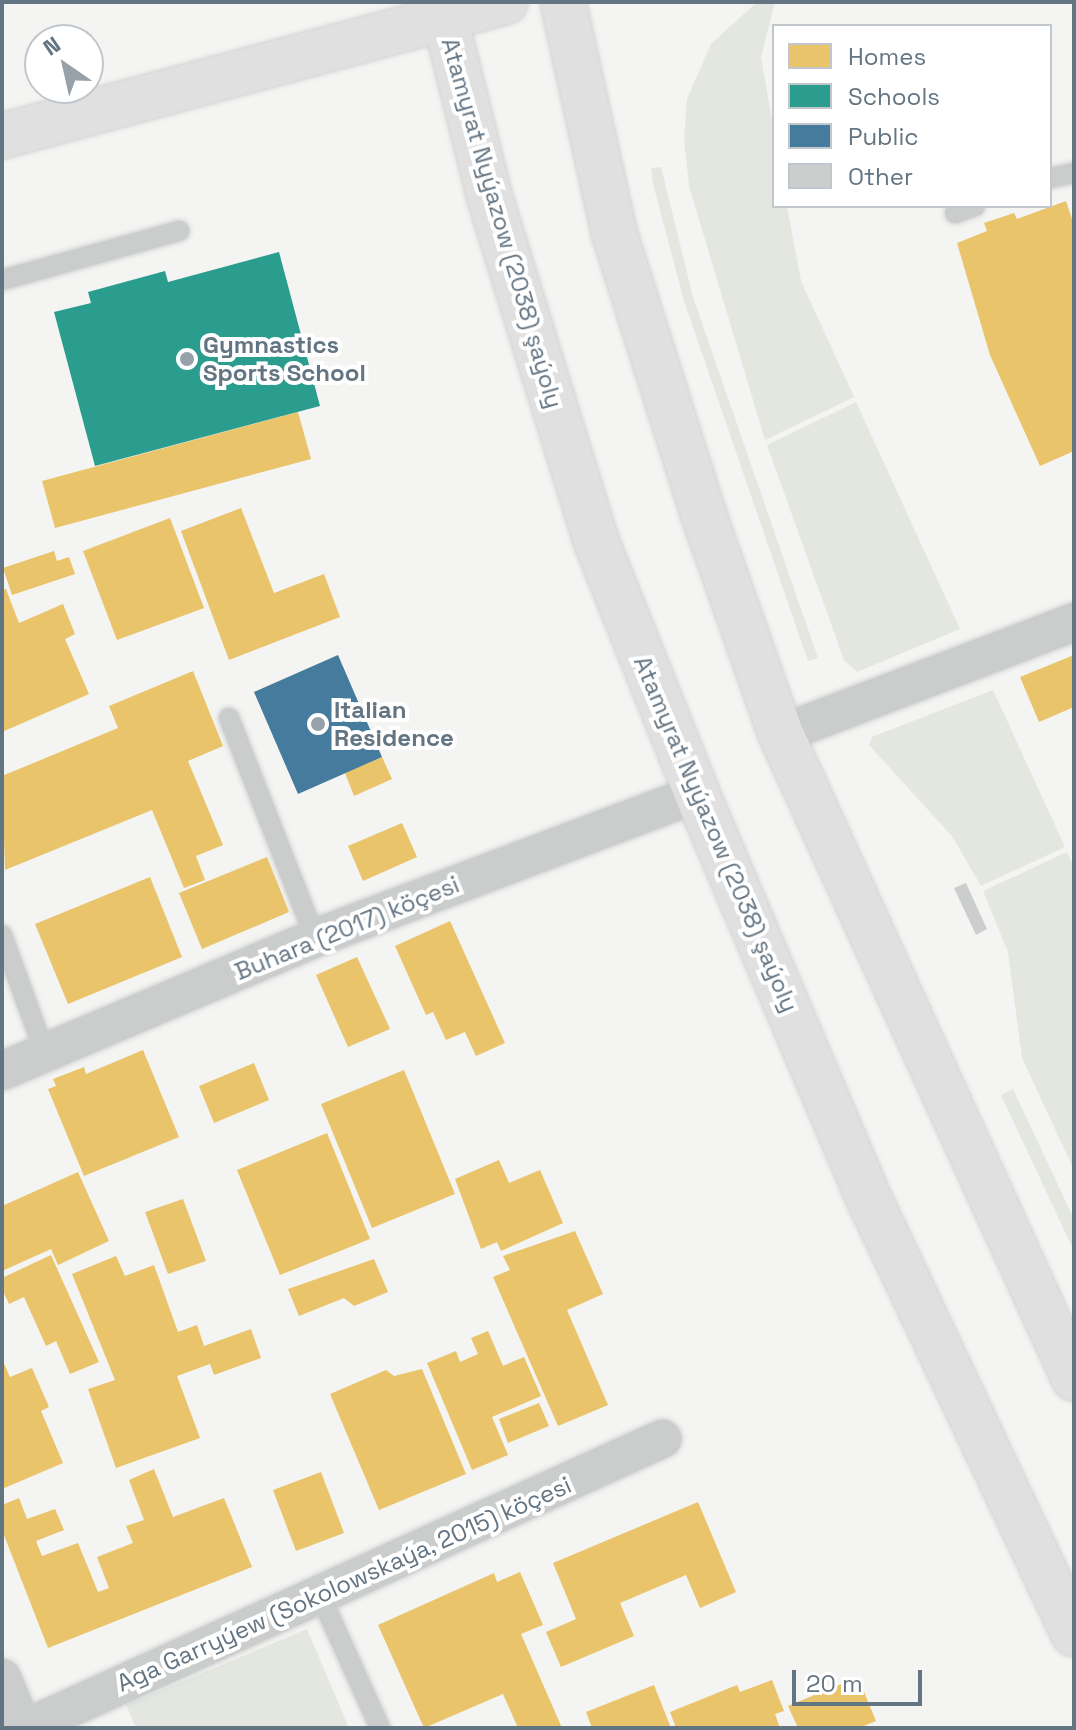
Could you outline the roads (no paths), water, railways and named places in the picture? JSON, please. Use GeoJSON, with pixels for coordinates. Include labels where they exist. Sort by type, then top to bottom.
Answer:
{"type":"FeatureCollection","features":[{"type":"Feature","properties":{"kind":"main road"},"geometry":{"type":"LineString","coordinates":[[2,136],[442,11],[505,2]]}},
{"type":"Feature","properties":{"kind":"main road"},"geometry":{"type":"LineString","coordinates":[[563,2],[614,232],[703,513],[781,734],[1074,1378]]}},
{"type":"Feature","properties":{"kind":"main road","name":"Atamyrat Nyýazow (2038) şaýoly"},"geometry":{"type":"LineString","coordinates":[[442,11],[489,195],[596,541],[697,794],[871,1203],[1074,1634]]}},
{"type":"Feature","properties":{"kind":"street"},"geometry":{"type":"LineString","coordinates":[[781,734],[1074,622]]}},
{"type":"Feature","properties":{"kind":"street","name":"Buhara (2017) köçesi"},"geometry":{"type":"LineString","coordinates":[[2,1071],[315,938],[697,794]]}},
{"type":"Feature","properties":{"kind":"street","name":"Aga Garryýew (Sokolowskaýa, 2015) köçesi"},"geometry":{"type":"LineString","coordinates":[[25,1728],[662,1439]]}},
{"type":"Feature","properties":{"kind":"street"},"geometry":{"type":"LineString","coordinates":[[2,1678],[25,1728]]}},
{"type":"Feature","properties":{"kind":"lane"},"geometry":{"type":"LineString","coordinates":[[1052,178],[1074,173]]}},
{"type":"Feature","properties":{"kind":"lane"},"geometry":{"type":"LineString","coordinates":[[955,213],[969,208]]}},
{"type":"Feature","properties":{"kind":"lane"},"geometry":{"type":"LineString","coordinates":[[2,280],[179,231]]}},
{"type":"Feature","properties":{"kind":"lane"},"geometry":{"type":"LineString","coordinates":[[229,718],[315,938]]}},
{"type":"Feature","properties":{"kind":"lane"},"geometry":{"type":"LineString","coordinates":[[2,935],[45,1053]]}},
{"type":"Feature","properties":{"kind":"lane"},"geometry":{"type":"LineString","coordinates":[[320,1595],[380,1728]]}},
{"type":"Feature","properties":{"kind":"place","name":"Gymnastics Sports School"},"geometry":{"type":"Point","coordinates":[187,359]}},
{"type":"Feature","properties":{"kind":"place","name":"Italian Residence"},"geometry":{"type":"Point","coordinates":[318,724]}}]}
